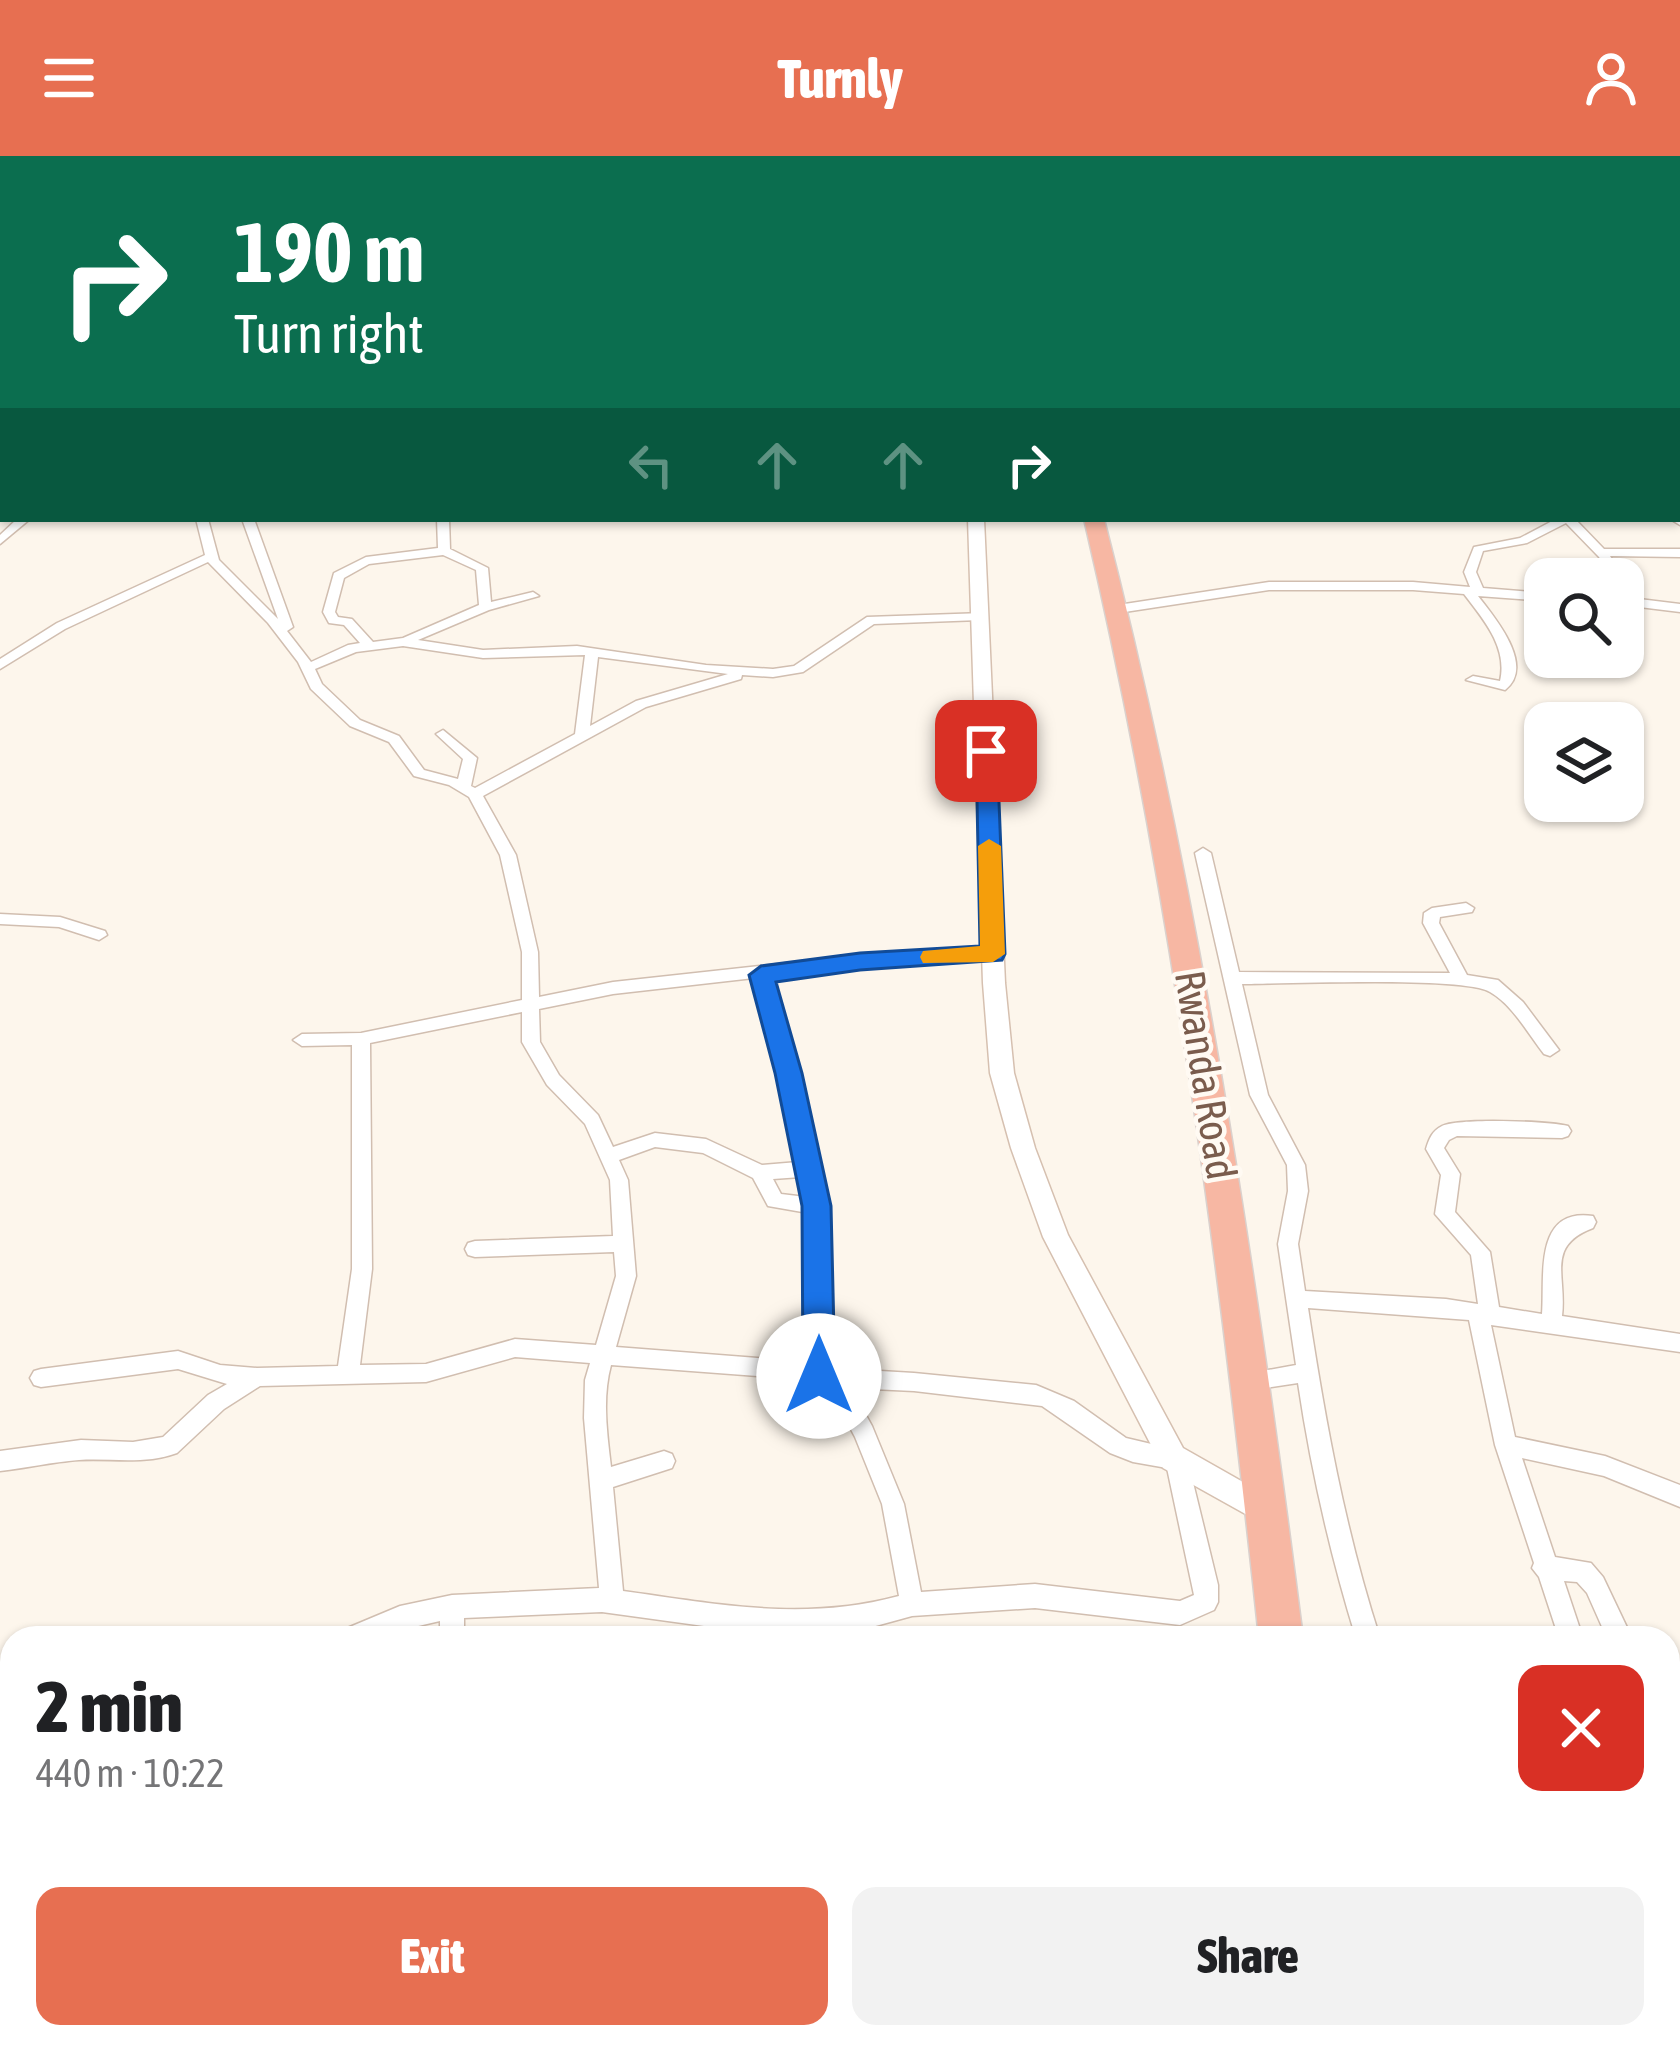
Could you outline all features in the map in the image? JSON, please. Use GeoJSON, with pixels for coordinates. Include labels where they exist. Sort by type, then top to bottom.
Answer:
{"type":"FeatureCollection","features":[{"type":"Feature","properties":{"kind":"highway","name":"Rwanda Road"},"geometry":{"type":"LineString","coordinates":[[1095,522],[1118,609],[1213,1104],[1253,1381],[1280,1626]]}},
{"type":"Feature","properties":{"kind":"street"},"geometry":{"type":"LineString","coordinates":[[203,522],[212,556],[272,620],[306,665]]}},
{"type":"Feature","properties":{"kind":"street"},"geometry":{"type":"LineString","coordinates":[[249,522],[282,616],[316,686],[346,716],[394,740],[419,773],[469,790],[641,704],[746,673],[798,669],[871,620],[980,616]]}},
{"type":"Feature","properties":{"kind":"street"},"geometry":{"type":"LineString","coordinates":[[443,522],[444,551]]}},
{"type":"Feature","properties":{"kind":"street"},"geometry":{"type":"LineString","coordinates":[[382,1626],[452,1607],[613,1601],[769,1623],[861,1618],[912,1604],[1035,1596],[1180,1613],[1206,1602],[1206,1585],[1175,1460],[1056,1238],[1002,1073],[976,522]]}},
{"type":"Feature","properties":{"kind":"street"},"geometry":{"type":"LineString","coordinates":[[1407,586],[1455,582],[1471,568],[1485,544],[1525,540],[1556,522]]}},
{"type":"Feature","properties":{"kind":"street"},"geometry":{"type":"LineString","coordinates":[[1570,522],[1605,558]]}},
{"type":"Feature","properties":{"kind":"street"},"geometry":{"type":"LineString","coordinates":[[369,645],[348,622],[333,620],[329,612],[341,572],[381,558],[444,551],[481,565],[485,607]]}},
{"type":"Feature","properties":{"kind":"street"},"geometry":{"type":"LineString","coordinates":[[1601,552],[1680,553]]}},
{"type":"Feature","properties":{"kind":"street"},"geometry":{"type":"LineString","coordinates":[[0,665],[61,626],[212,556]]}},
{"type":"Feature","properties":{"kind":"street"},"geometry":{"type":"LineString","coordinates":[[1471,568],[1472,591],[1502,642],[1510,676],[1505,686],[1473,680]]}},
{"type":"Feature","properties":{"kind":"street"},"geometry":{"type":"LineString","coordinates":[[1118,609],[1269,586],[1407,586],[1524,595]]}},
{"type":"Feature","properties":{"kind":"street"},"geometry":{"type":"LineString","coordinates":[[306,665],[342,651],[403,641],[485,607],[533,596]]}},
{"type":"Feature","properties":{"kind":"street"},"geometry":{"type":"LineString","coordinates":[[1645,603],[1680,608]]}},
{"type":"Feature","properties":{"kind":"street"},"geometry":{"type":"LineString","coordinates":[[403,641],[483,654],[592,652],[746,673]]}},
{"type":"Feature","properties":{"kind":"street"},"geometry":{"type":"LineString","coordinates":[[582,737],[592,652]]}},
{"type":"Feature","properties":{"kind":"street"},"geometry":{"type":"LineString","coordinates":[[443,734],[470,758],[469,790],[513,868],[530,952],[531,1042],[539,1062],[592,1120],[619,1180],[626,1276],[596,1399],[613,1601]]}},
{"type":"Feature","properties":{"kind":"street"},"geometry":{"type":"LineString","coordinates":[[1203,853],[1259,1095],[1290,1150],[1298,1180],[1288,1244],[1296,1299],[1345,1566],[1364,1626]]}},
{"type":"Feature","properties":{"kind":"street"},"geometry":{"type":"LineString","coordinates":[[1462,981],[1430,923],[1432,913],[1466,908]]}},
{"type":"Feature","properties":{"kind":"street"},"geometry":{"type":"LineString","coordinates":[[0,920],[60,922],[99,935]]}},
{"type":"Feature","properties":{"kind":"street"},"geometry":{"type":"LineString","coordinates":[[302,1040],[361,1039],[613,988],[860,961],[993,954]]}},
{"type":"Feature","properties":{"kind":"street"},"geometry":{"type":"LineString","coordinates":[[761,975],[817,1206],[827,1378],[864,1433],[893,1504],[912,1604]]}},
{"type":"Feature","properties":{"kind":"street"},"geometry":{"type":"LineString","coordinates":[[1235,978],[1291,975],[1462,981],[1498,987],[1550,1051]]}},
{"type":"Feature","properties":{"kind":"street"},"geometry":{"type":"LineString","coordinates":[[348,1372],[362,1269],[361,1039]]}},
{"type":"Feature","properties":{"kind":"street"},"geometry":{"type":"LineString","coordinates":[[1562,1131],[1457,1129],[1446,1131],[1435,1149],[1452,1179],[1445,1214],[1480,1252],[1484,1315],[1506,1445],[1566,1626]]}},
{"type":"Feature","properties":{"kind":"street"},"geometry":{"type":"LineString","coordinates":[[608,1156],[656,1140],[720,1150],[760,1173],[775,1201],[817,1206]]}},
{"type":"Feature","properties":{"kind":"street"},"geometry":{"type":"LineString","coordinates":[[760,1173],[806,1169]]}},
{"type":"Feature","properties":{"kind":"street"},"geometry":{"type":"LineString","coordinates":[[1551,1322],[1549,1258],[1566,1230],[1586,1222]]}},
{"type":"Feature","properties":{"kind":"street"},"geometry":{"type":"LineString","coordinates":[[476,1249],[625,1244]]}},
{"type":"Feature","properties":{"kind":"street"},"geometry":{"type":"LineString","coordinates":[[1296,1299],[1551,1322],[1680,1343]]}},
{"type":"Feature","properties":{"kind":"street"},"geometry":{"type":"LineString","coordinates":[[41,1378],[178,1360],[220,1374],[257,1377],[426,1373],[515,1348],[827,1378],[927,1381],[1048,1398],[1119,1446],[1150,1458],[1175,1460],[1267,1512]]}},
{"type":"Feature","properties":{"kind":"street"},"geometry":{"type":"LineString","coordinates":[[1253,1381],[1308,1372]]}},
{"type":"Feature","properties":{"kind":"street"},"geometry":{"type":"LineString","coordinates":[[0,1461],[169,1446],[216,1402],[257,1377]]}},
{"type":"Feature","properties":{"kind":"street"},"geometry":{"type":"LineString","coordinates":[[1506,1445],[1605,1466],[1680,1496]]}},
{"type":"Feature","properties":{"kind":"street"},"geometry":{"type":"LineString","coordinates":[[602,1480],[664,1461]]}},
{"type":"Feature","properties":{"kind":"street"},"geometry":{"type":"LineString","coordinates":[[1544,1568],[1582,1571],[1595,1585],[1614,1626]]}},
{"type":"Feature","properties":{"kind":"street"},"geometry":{"type":"LineString","coordinates":[[452,1607],[452,1626]]}},
{"type":"Feature","properties":{"kind":"slow traffic"},"geometry":{"type":"LineString","coordinates":[[932,957],[993,954],[989,846]]}},
{"type":"Feature","properties":{"kind":"route"},"geometry":{"type":"LineString","coordinates":[[819,1376],[817,1206],[789,1073],[761,975],[860,961],[993,954],[986,751]]}}]}
